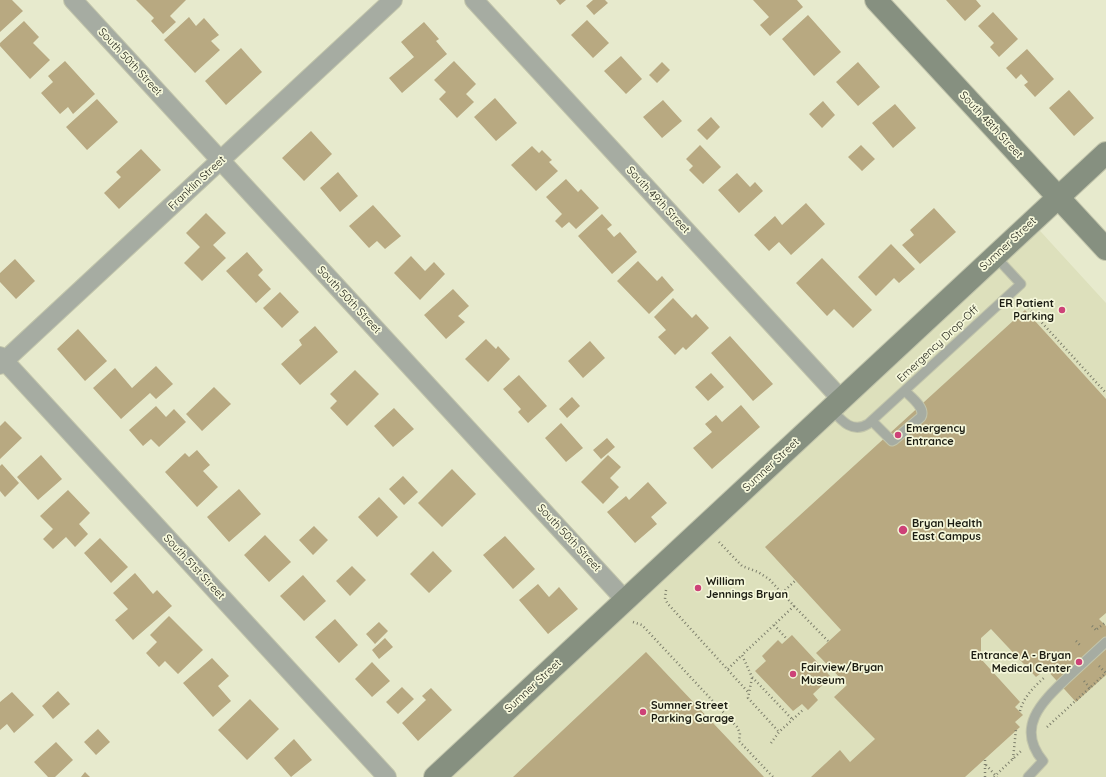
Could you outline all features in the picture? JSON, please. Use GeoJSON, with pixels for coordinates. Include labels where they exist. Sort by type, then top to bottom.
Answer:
{"type":"FeatureCollection","features":[{"type":"Feature","properties":{"kind":"street","name":"South 50th Street"},"geometry":{"type":"LineString","coordinates":[[73,0],[625,600]]}},
{"type":"Feature","properties":{"kind":"street","name":"Franklin Street"},"geometry":{"type":"LineString","coordinates":[[1,361],[393,0]]}},
{"type":"Feature","properties":{"kind":"street","name":"South 49th Street"},"geometry":{"type":"LineString","coordinates":[[474,0],[836,404]]}},
{"type":"Feature","properties":{"kind":"street","name":"South 48th Street"},"geometry":{"type":"LineString","coordinates":[[876,0],[1106,249]]}},
{"type":"Feature","properties":{"kind":"street","name":"Sumner Street"},"geometry":{"type":"LineString","coordinates":[[435,777],[1106,153]]}},
{"type":"Feature","properties":{"kind":"street","name":"South 51st Street"},"geometry":{"type":"LineString","coordinates":[[1,361],[387,777]]}},
{"type":"Feature","properties":{"kind":"lane","name":"Emergency Drop-Off"},"geometry":{"type":"LineString","coordinates":[[872,421],[1020,284],[994,256]]}},
{"type":"Feature","properties":{"kind":"lane"},"geometry":{"type":"LineString","coordinates":[[836,404],[843,422],[850,426],[860,428],[872,421],[892,441],[921,417],[922,414],[922,410],[905,391]]}},
{"type":"Feature","properties":{"kind":"lane"},"geometry":{"type":"LineString","coordinates":[[1028,777],[1043,761],[1037,754],[1031,741],[1033,721],[1039,707],[1049,695],[1106,642]]}},
{"type":"Feature","properties":{"kind":"path"},"geometry":{"type":"LineString","coordinates":[[1022,302],[1106,393]]}},
{"type":"Feature","properties":{"kind":"path"},"geometry":{"type":"LineString","coordinates":[[717,540],[742,566],[764,576],[828,642]]}},
{"type":"Feature","properties":{"kind":"path"},"geometry":{"type":"LineString","coordinates":[[782,593],[796,580]]}},
{"type":"Feature","properties":{"kind":"path"},"geometry":{"type":"LineString","coordinates":[[667,587],[665,599],[668,604],[748,692]]}},
{"type":"Feature","properties":{"kind":"path"},"geometry":{"type":"LineString","coordinates":[[728,669],[794,606]]}},
{"type":"Feature","properties":{"kind":"path"},"geometry":{"type":"LineString","coordinates":[[629,622],[642,625],[737,727],[740,733],[739,741],[773,777]]}},
{"type":"Feature","properties":{"kind":"path"},"geometry":{"type":"LineString","coordinates":[[1092,626],[1096,630],[1106,622]]}},
{"type":"Feature","properties":{"kind":"path"},"geometry":{"type":"LineString","coordinates":[[774,625],[786,638]]}},
{"type":"Feature","properties":{"kind":"path"},"geometry":{"type":"LineString","coordinates":[[742,655],[752,677],[793,720]]}},
{"type":"Feature","properties":{"kind":"path"},"geometry":{"type":"LineString","coordinates":[[985,764],[995,776],[1106,673]]}},
{"type":"Feature","properties":{"kind":"path"},"geometry":{"type":"LineString","coordinates":[[752,677],[748,698],[779,732]]}},
{"type":"Feature","properties":{"kind":"path"},"geometry":{"type":"LineString","coordinates":[[771,743],[779,732],[804,709]]}},
{"type":"Feature","properties":{"kind":"path"},"geometry":{"type":"LineString","coordinates":[[985,758],[985,777]]}},
{"type":"Feature","properties":{"kind":"shaded area","name":"Bryan Health East Campus"},"geometry":{"type":"Polygon","coordinates":[[[1031,221],[1106,303],[1106,777],[435,777],[1031,221]]]}},
{"type":"Feature","properties":{"kind":"building"},"geometry":{"type":"Polygon","coordinates":[[[0,0],[12,0],[23,11],[0,32],[0,0]]]}},
{"type":"Feature","properties":{"kind":"building"},"geometry":{"type":"Polygon","coordinates":[[[136,0],[186,0],[170,16],[176,22],[163,34],[151,21],[154,18],[136,0]]]}},
{"type":"Feature","properties":{"kind":"building"},"geometry":{"type":"Polygon","coordinates":[[[556,0],[566,0],[560,5],[556,0]]]}},
{"type":"Feature","properties":{"kind":"building"},"geometry":{"type":"Polygon","coordinates":[[[593,0],[605,0],[608,3],[594,15],[586,6],[593,0]]]}},
{"type":"Feature","properties":{"kind":"building"},"geometry":{"type":"Polygon","coordinates":[[[753,0],[797,0],[803,7],[770,36],[760,25],[769,17],[753,0]]]}},
{"type":"Feature","properties":{"kind":"building"},"geometry":{"type":"Polygon","coordinates":[[[946,0],[976,0],[981,6],[965,21],[946,0]]]}},
{"type":"Feature","properties":{"kind":"building"},"geometry":{"type":"Polygon","coordinates":[[[993,12],[1018,39],[999,57],[990,47],[994,43],[978,26],[993,12]]]}},
{"type":"Feature","properties":{"kind":"building"},"geometry":{"type":"Polygon","coordinates":[[[808,15],[841,52],[814,76],[782,39],[808,15]]]}},
{"type":"Feature","properties":{"kind":"building"},"geometry":{"type":"Polygon","coordinates":[[[189,17],[196,26],[204,18],[219,35],[211,41],[220,50],[195,73],[164,40],[189,17]]]}},
{"type":"Feature","properties":{"kind":"building"},"geometry":{"type":"Polygon","coordinates":[[[587,20],[609,43],[593,58],[571,35],[587,20]]]}},
{"type":"Feature","properties":{"kind":"building"},"geometry":{"type":"Polygon","coordinates":[[[24,21],[39,37],[33,43],[50,60],[30,79],[0,46],[0,43],[24,21]]]}},
{"type":"Feature","properties":{"kind":"building"},"geometry":{"type":"Polygon","coordinates":[[[424,22],[439,39],[436,41],[447,54],[402,93],[389,78],[414,57],[401,42],[424,22]]]}},
{"type":"Feature","properties":{"kind":"building"},"geometry":{"type":"Polygon","coordinates":[[[241,48],[262,72],[226,105],[205,81],[241,48]]]}},
{"type":"Feature","properties":{"kind":"building"},"geometry":{"type":"Polygon","coordinates":[[[1027,49],[1054,79],[1035,97],[1024,85],[1028,82],[1021,74],[1016,79],[1006,68],[1027,49]]]}},
{"type":"Feature","properties":{"kind":"building"},"geometry":{"type":"Polygon","coordinates":[[[621,56],[642,79],[626,94],[604,71],[621,56]]]}},
{"type":"Feature","properties":{"kind":"building"},"geometry":{"type":"Polygon","coordinates":[[[65,61],[95,94],[73,114],[68,107],[60,114],[41,93],[53,82],[48,76],[65,61]]]}},
{"type":"Feature","properties":{"kind":"building"},"geometry":{"type":"Polygon","coordinates":[[[454,61],[476,84],[466,94],[474,102],[457,118],[439,99],[446,92],[434,80],[454,61]]]}},
{"type":"Feature","properties":{"kind":"building"},"geometry":{"type":"Polygon","coordinates":[[[662,62],[670,70],[657,83],[649,75],[662,62]]]}},
{"type":"Feature","properties":{"kind":"building"},"geometry":{"type":"Polygon","coordinates":[[[858,62],[880,87],[858,106],[836,82],[858,62]]]}},
{"type":"Feature","properties":{"kind":"building"},"geometry":{"type":"Polygon","coordinates":[[[1069,90],[1094,118],[1074,136],[1049,108],[1069,90]]]}},
{"type":"Feature","properties":{"kind":"building"},"geometry":{"type":"Polygon","coordinates":[[[495,98],[517,123],[496,141],[474,117],[495,98]]]}},
{"type":"Feature","properties":{"kind":"building"},"geometry":{"type":"Polygon","coordinates":[[[97,99],[118,122],[87,150],[66,127],[97,99]]]}},
{"type":"Feature","properties":{"kind":"building"},"geometry":{"type":"Polygon","coordinates":[[[663,100],[682,121],[662,138],[643,117],[663,100]]]}},
{"type":"Feature","properties":{"kind":"building"},"geometry":{"type":"Polygon","coordinates":[[[823,101],[835,115],[822,128],[809,114],[823,101]]]}},
{"type":"Feature","properties":{"kind":"building"},"geometry":{"type":"Polygon","coordinates":[[[895,104],[916,128],[893,148],[872,123],[895,104]]]}},
{"type":"Feature","properties":{"kind":"building"},"geometry":{"type":"Polygon","coordinates":[[[711,117],[720,127],[707,140],[697,130],[711,117]]]}},
{"type":"Feature","properties":{"kind":"building"},"geometry":{"type":"Polygon","coordinates":[[[311,131],[332,154],[304,181],[282,158],[311,131]]]}},
{"type":"Feature","properties":{"kind":"building"},"geometry":{"type":"Polygon","coordinates":[[[700,145],[721,167],[703,184],[689,170],[693,166],[686,159],[700,145]]]}},
{"type":"Feature","properties":{"kind":"building"},"geometry":{"type":"Polygon","coordinates":[[[861,145],[875,159],[862,171],[848,157],[861,145]]]}},
{"type":"Feature","properties":{"kind":"building"},"geometry":{"type":"Polygon","coordinates":[[[532,146],[539,153],[542,150],[552,160],[549,162],[558,171],[536,191],[511,165],[532,146]]]}},
{"type":"Feature","properties":{"kind":"building"},"geometry":{"type":"Polygon","coordinates":[[[141,149],[161,170],[119,209],[104,193],[121,177],[116,172],[141,149]]]}},
{"type":"Feature","properties":{"kind":"building"},"geometry":{"type":"Polygon","coordinates":[[[338,172],[358,196],[340,212],[320,188],[338,172]]]}},
{"type":"Feature","properties":{"kind":"building"},"geometry":{"type":"Polygon","coordinates":[[[737,173],[750,187],[755,182],[763,191],[739,213],[718,190],[737,173]]]}},
{"type":"Feature","properties":{"kind":"building"},"geometry":{"type":"Polygon","coordinates":[[[566,179],[578,192],[581,189],[599,208],[576,229],[569,222],[562,228],[555,221],[562,214],[546,197],[566,179]]]}},
{"type":"Feature","properties":{"kind":"building"},"geometry":{"type":"Polygon","coordinates":[[[806,203],[825,224],[791,255],[779,242],[769,251],[754,235],[775,216],[782,225],[806,203]]]}},
{"type":"Feature","properties":{"kind":"building"},"geometry":{"type":"Polygon","coordinates":[[[373,205],[401,236],[385,249],[377,241],[369,248],[349,226],[373,205]]]}},
{"type":"Feature","properties":{"kind":"building"},"geometry":{"type":"Polygon","coordinates":[[[934,208],[956,232],[920,264],[902,245],[914,235],[910,230],[934,208]]]}},
{"type":"Feature","properties":{"kind":"building"},"geometry":{"type":"Polygon","coordinates":[[[206,213],[226,233],[213,245],[226,258],[202,281],[184,263],[200,247],[186,233],[206,213]]]}},
{"type":"Feature","properties":{"kind":"building"},"geometry":{"type":"Polygon","coordinates":[[[602,214],[612,225],[607,229],[614,237],[620,232],[637,252],[612,274],[578,236],[602,214]]]}},
{"type":"Feature","properties":{"kind":"building"},"geometry":{"type":"Polygon","coordinates":[[[891,244],[915,269],[899,283],[894,278],[876,296],[858,277],[891,244]]]}},
{"type":"Feature","properties":{"kind":"building"},"geometry":{"type":"Polygon","coordinates":[[[247,252],[263,270],[258,275],[271,289],[256,303],[226,271],[247,252]]]}},
{"type":"Feature","properties":{"kind":"building"},"geometry":{"type":"Polygon","coordinates":[[[411,256],[425,271],[434,262],[445,274],[420,300],[394,273],[411,256]]]}},
{"type":"Feature","properties":{"kind":"building"},"geometry":{"type":"Polygon","coordinates":[[[822,258],[872,310],[853,328],[834,309],[827,316],[796,283],[822,258]]]}},
{"type":"Feature","properties":{"kind":"building"},"geometry":{"type":"Polygon","coordinates":[[[15,259],[35,281],[16,299],[0,282],[0,273],[15,259]]]}},
{"type":"Feature","properties":{"kind":"building"},"geometry":{"type":"Polygon","coordinates":[[[638,261],[657,281],[662,276],[674,290],[649,314],[617,281],[638,261]]]}},
{"type":"Feature","properties":{"kind":"building"},"geometry":{"type":"Polygon","coordinates":[[[453,289],[469,306],[458,316],[465,322],[446,339],[424,315],[453,289]]]}},
{"type":"Feature","properties":{"kind":"building"},"geometry":{"type":"Polygon","coordinates":[[[280,292],[299,312],[282,328],[263,308],[280,292]]]}},
{"type":"Feature","properties":{"kind":"building"},"geometry":{"type":"Polygon","coordinates":[[[673,298],[692,318],[696,314],[709,328],[686,350],[683,347],[675,355],[658,337],[666,330],[654,317],[673,298]]]}},
{"type":"Feature","properties":{"kind":"building"},"geometry":{"type":"Polygon","coordinates":[[[1025,310],[1106,399],[1106,613],[1099,619],[1106,626],[1106,675],[1076,702],[1046,669],[1036,677],[991,629],[981,638],[981,659],[1020,702],[1015,707],[1023,715],[1015,722],[1020,727],[965,777],[811,777],[840,750],[850,762],[875,739],[834,697],[847,685],[816,653],[841,630],[765,547],[1025,310]]]}},
{"type":"Feature","properties":{"kind":"building"},"geometry":{"type":"Polygon","coordinates":[[[315,326],[338,352],[300,385],[281,364],[302,345],[299,340],[315,326]]]}},
{"type":"Feature","properties":{"kind":"building"},"geometry":{"type":"Polygon","coordinates":[[[78,329],[107,361],[85,381],[57,349],[78,329]]]}},
{"type":"Feature","properties":{"kind":"building"},"geometry":{"type":"Polygon","coordinates":[[[730,336],[773,384],[753,401],[711,353],[730,336]]]}},
{"type":"Feature","properties":{"kind":"building"},"geometry":{"type":"Polygon","coordinates":[[[486,339],[496,349],[498,346],[510,359],[488,382],[465,359],[486,339]]]}},
{"type":"Feature","properties":{"kind":"building"},"geometry":{"type":"Polygon","coordinates":[[[590,341],[605,358],[583,378],[568,361],[590,341]]]}},
{"type":"Feature","properties":{"kind":"building"},"geometry":{"type":"Polygon","coordinates":[[[156,366],[173,384],[156,399],[150,393],[121,419],[93,388],[115,368],[132,388],[156,366]]]}},
{"type":"Feature","properties":{"kind":"building"},"geometry":{"type":"Polygon","coordinates":[[[355,370],[379,394],[347,426],[330,408],[337,401],[330,394],[355,370]]]}},
{"type":"Feature","properties":{"kind":"building"},"geometry":{"type":"Polygon","coordinates":[[[711,373],[724,387],[708,401],[695,387],[711,373]]]}},
{"type":"Feature","properties":{"kind":"building"},"geometry":{"type":"Polygon","coordinates":[[[519,375],[547,406],[528,423],[518,412],[521,409],[503,389],[519,375]]]}},
{"type":"Feature","properties":{"kind":"building"},"geometry":{"type":"Polygon","coordinates":[[[214,387],[231,404],[202,431],[186,414],[214,387]]]}},
{"type":"Feature","properties":{"kind":"building"},"geometry":{"type":"Polygon","coordinates":[[[572,397],[580,406],[567,418],[559,409],[572,397]]]}},
{"type":"Feature","properties":{"kind":"building"},"geometry":{"type":"Polygon","coordinates":[[[741,405],[760,427],[712,469],[693,448],[712,432],[705,424],[716,415],[722,422],[741,405]]]}},
{"type":"Feature","properties":{"kind":"building"},"geometry":{"type":"Polygon","coordinates":[[[156,406],[166,417],[174,409],[186,422],[159,447],[151,439],[143,446],[129,430],[156,406]]]}},
{"type":"Feature","properties":{"kind":"building"},"geometry":{"type":"Polygon","coordinates":[[[394,408],[414,429],[393,447],[374,426],[394,408]]]}},
{"type":"Feature","properties":{"kind":"building"},"geometry":{"type":"Polygon","coordinates":[[[5,421],[22,438],[0,459],[0,426],[5,421]]]}},
{"type":"Feature","properties":{"kind":"building"},"geometry":{"type":"Polygon","coordinates":[[[561,423],[583,448],[566,462],[545,438],[561,423]]]}},
{"type":"Feature","properties":{"kind":"building"},"geometry":{"type":"Polygon","coordinates":[[[607,438],[615,447],[601,459],[593,450],[607,438]]]}},
{"type":"Feature","properties":{"kind":"building"},"geometry":{"type":"Polygon","coordinates":[[[197,450],[210,465],[203,471],[218,487],[197,507],[165,472],[185,453],[189,457],[197,450]]]}},
{"type":"Feature","properties":{"kind":"building"},"geometry":{"type":"Polygon","coordinates":[[[41,455],[62,479],[38,500],[17,477],[41,455]]]}},
{"type":"Feature","properties":{"kind":"building"},"geometry":{"type":"Polygon","coordinates":[[[608,455],[621,467],[610,478],[619,487],[603,504],[581,482],[608,455]]]}},
{"type":"Feature","properties":{"kind":"building"},"geometry":{"type":"Polygon","coordinates":[[[2,464],[19,483],[5,497],[0,491],[0,466],[2,464]]]}},
{"type":"Feature","properties":{"kind":"building"},"geometry":{"type":"Polygon","coordinates":[[[452,469],[476,494],[442,527],[418,503],[452,469]]]}},
{"type":"Feature","properties":{"kind":"building"},"geometry":{"type":"Polygon","coordinates":[[[403,476],[418,492],[404,505],[389,489],[403,476]]]}},
{"type":"Feature","properties":{"kind":"building"},"geometry":{"type":"Polygon","coordinates":[[[648,482],[667,503],[651,517],[657,524],[635,543],[607,512],[626,496],[629,500],[648,482]]]}},
{"type":"Feature","properties":{"kind":"building"},"geometry":{"type":"Polygon","coordinates":[[[239,489],[261,514],[229,542],[207,517],[239,489]]]}},
{"type":"Feature","properties":{"kind":"building"},"geometry":{"type":"Polygon","coordinates":[[[68,490],[90,513],[79,524],[88,534],[75,547],[66,537],[53,549],[43,539],[53,529],[40,516],[68,490]]]}},
{"type":"Feature","properties":{"kind":"building"},"geometry":{"type":"Polygon","coordinates":[[[379,497],[398,517],[377,537],[358,517],[379,497]]]}},
{"type":"Feature","properties":{"kind":"building"},"geometry":{"type":"Polygon","coordinates":[[[314,526],[328,540],[313,555],[299,540],[314,526]]]}},
{"type":"Feature","properties":{"kind":"building"},"geometry":{"type":"Polygon","coordinates":[[[265,535],[291,562],[269,582],[244,555],[265,535]]]}},
{"type":"Feature","properties":{"kind":"building"},"geometry":{"type":"Polygon","coordinates":[[[505,536],[535,569],[513,589],[483,555],[505,536]]]}},
{"type":"Feature","properties":{"kind":"building"},"geometry":{"type":"Polygon","coordinates":[[[100,538],[128,567],[111,583],[84,553],[100,538]]]}},
{"type":"Feature","properties":{"kind":"building"},"geometry":{"type":"Polygon","coordinates":[[[433,551],[452,571],[429,593],[410,574],[433,551]]]}},
{"type":"Feature","properties":{"kind":"building"},"geometry":{"type":"Polygon","coordinates":[[[352,566],[366,580],[350,596],[336,581],[352,566]]]}},
{"type":"Feature","properties":{"kind":"building"},"geometry":{"type":"Polygon","coordinates":[[[135,573],[153,594],[157,590],[172,606],[133,640],[115,620],[128,609],[113,593],[135,573]]]}},
{"type":"Feature","properties":{"kind":"building"},"geometry":{"type":"Polygon","coordinates":[[[303,575],[326,601],[304,621],[280,596],[303,575]]]}},
{"type":"Feature","properties":{"kind":"building"},"geometry":{"type":"Polygon","coordinates":[[[538,584],[549,597],[559,587],[578,609],[548,634],[519,600],[538,584]]]}},
{"type":"Feature","properties":{"kind":"building"},"geometry":{"type":"Polygon","coordinates":[[[169,616],[203,650],[178,674],[165,661],[159,667],[146,653],[157,642],[150,635],[169,616]]]}},
{"type":"Feature","properties":{"kind":"building"},"geometry":{"type":"Polygon","coordinates":[[[335,619],[358,645],[339,663],[315,637],[335,619]]]}},
{"type":"Feature","properties":{"kind":"building"},"geometry":{"type":"Polygon","coordinates":[[[379,622],[388,631],[375,644],[366,634],[379,622]]]}},
{"type":"Feature","properties":{"kind":"building","name":"Fairview/Bryan Museum"},"geometry":{"type":"Polygon","coordinates":[[[792,635],[831,677],[813,694],[818,700],[808,710],[802,704],[793,711],[755,671],[766,661],[762,656],[778,640],[782,644],[792,635]]]}},
{"type":"Feature","properties":{"kind":"building"},"geometry":{"type":"Polygon","coordinates":[[[385,638],[393,647],[379,659],[372,650],[385,638]]]}},
{"type":"Feature","properties":{"kind":"building","name":"Sumner Street Parking Garage"},"geometry":{"type":"Polygon","coordinates":[[[646,652],[764,777],[513,777],[646,652]]]}},
{"type":"Feature","properties":{"kind":"building"},"geometry":{"type":"Polygon","coordinates":[[[212,658],[229,676],[218,686],[231,701],[213,717],[183,683],[212,658]]]}},
{"type":"Feature","properties":{"kind":"building"},"geometry":{"type":"Polygon","coordinates":[[[372,662],[390,681],[372,697],[355,679],[372,662]]]}},
{"type":"Feature","properties":{"kind":"building"},"geometry":{"type":"Polygon","coordinates":[[[402,687],[414,699],[398,714],[386,702],[402,687]]]}},
{"type":"Feature","properties":{"kind":"building"},"geometry":{"type":"Polygon","coordinates":[[[431,688],[452,710],[418,741],[402,723],[426,700],[422,696],[431,688]]]}},
{"type":"Feature","properties":{"kind":"building"},"geometry":{"type":"Polygon","coordinates":[[[58,691],[70,704],[53,719],[42,706],[58,691]]]}},
{"type":"Feature","properties":{"kind":"building"},"geometry":{"type":"Polygon","coordinates":[[[12,692],[34,715],[14,733],[7,724],[0,730],[0,702],[12,692]]]}},
{"type":"Feature","properties":{"kind":"building"},"geometry":{"type":"Polygon","coordinates":[[[250,699],[279,729],[247,760],[218,730],[250,699]]]}},
{"type":"Feature","properties":{"kind":"building"},"geometry":{"type":"Polygon","coordinates":[[[98,729],[110,742],[96,755],[84,742],[98,729]]]}},
{"type":"Feature","properties":{"kind":"building"},"geometry":{"type":"Polygon","coordinates":[[[294,739],[312,760],[291,777],[274,758],[294,739]]]}},
{"type":"Feature","properties":{"kind":"building"},"geometry":{"type":"Polygon","coordinates":[[[56,742],[73,760],[55,777],[48,777],[34,762],[56,742]]]}},
{"type":"Feature","properties":{"kind":"building"},"geometry":{"type":"Polygon","coordinates":[[[85,772],[90,777],[81,777],[85,772]]]}},
{"type":"Feature","properties":{"kind":"place","name":"ER Patient Parking"},"geometry":{"type":"Point","coordinates":[1062,310]}},
{"type":"Feature","properties":{"kind":"place","name":"Emergency Entrance"},"geometry":{"type":"Point","coordinates":[898,435]}},
{"type":"Feature","properties":{"kind":"place","name":"Bryan Health East Campus"},"geometry":{"type":"Point","coordinates":[903,530]}},
{"type":"Feature","properties":{"kind":"place","name":"William Jennings Bryan"},"geometry":{"type":"Point","coordinates":[698,588]}},
{"type":"Feature","properties":{"kind":"place","name":"Entrance A - Bryan Medical Center"},"geometry":{"type":"Point","coordinates":[1079,662]}},
{"type":"Feature","properties":{"kind":"place","name":"Fairview/Bryan Museum"},"geometry":{"type":"Point","coordinates":[793,674]}},
{"type":"Feature","properties":{"kind":"place","name":"Sumner Street Parking Garage"},"geometry":{"type":"Point","coordinates":[643,712]}}]}
